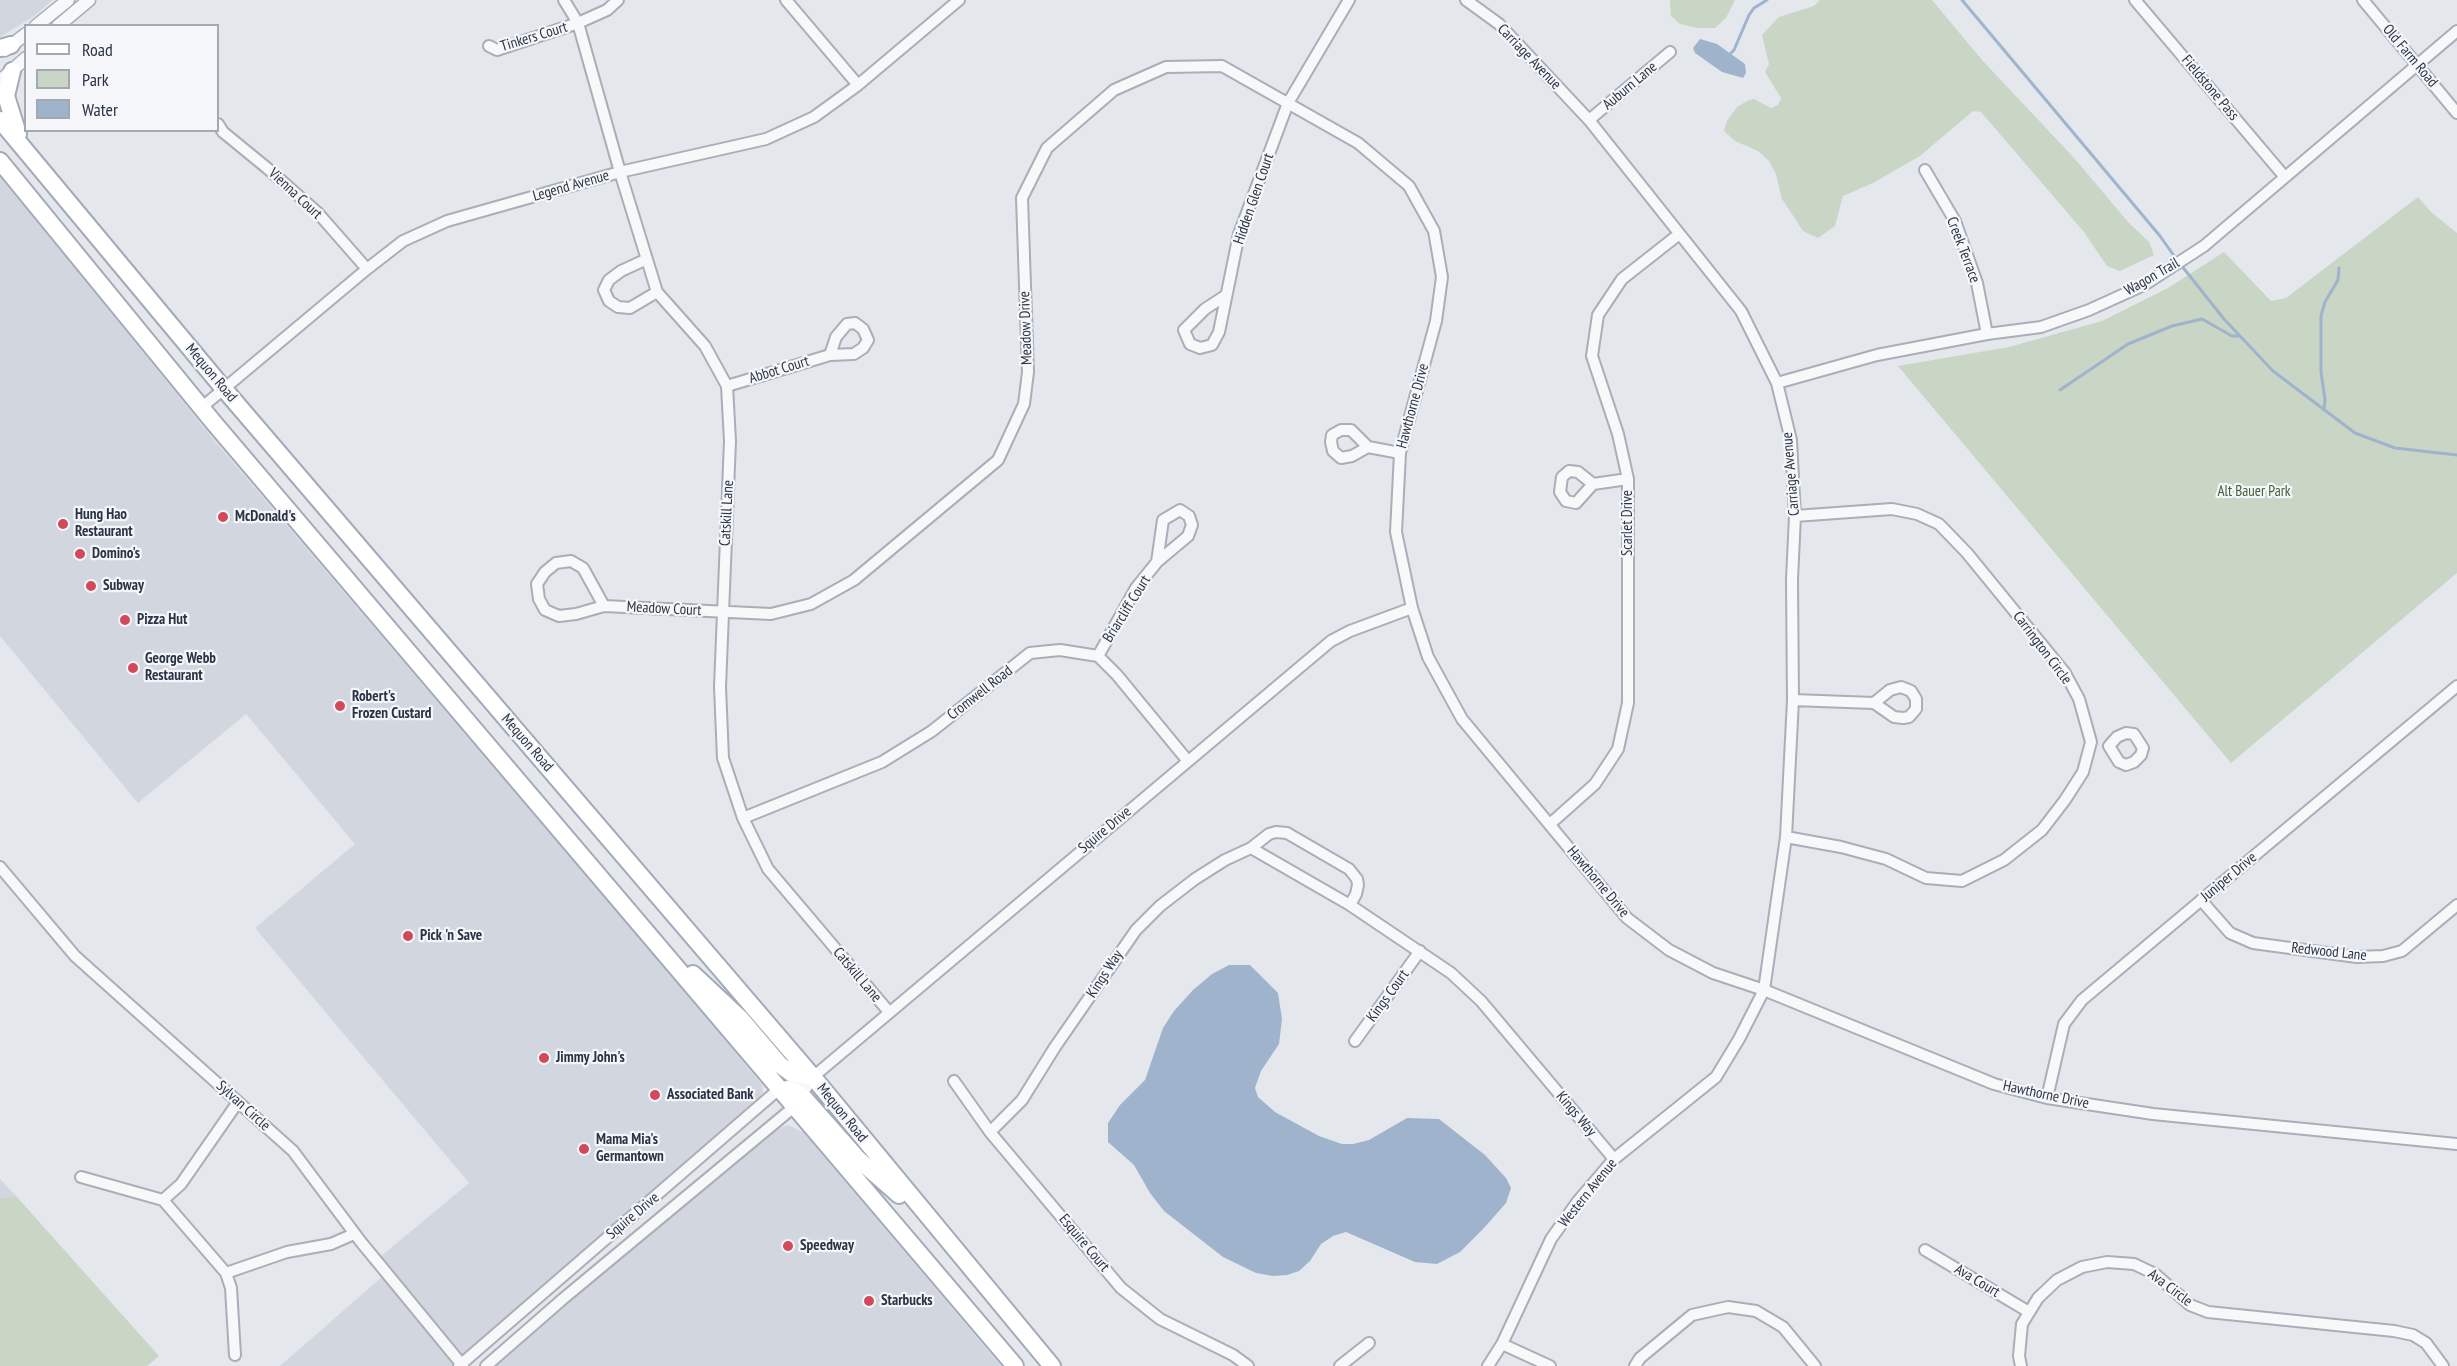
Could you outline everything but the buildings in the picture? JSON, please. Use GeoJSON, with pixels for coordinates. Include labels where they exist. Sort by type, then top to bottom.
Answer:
{"type":"FeatureCollection","features":[{"type":"Feature","properties":{"kind":"main road"},"geometry":{"type":"LineString","coordinates":[[6,76],[6,100],[24,149]]}},
{"type":"Feature","properties":{"kind":"main road","name":"Mequon Road"},"geometry":{"type":"LineString","coordinates":[[0,120],[224,389],[813,1077],[1052,1366]]}},
{"type":"Feature","properties":{"kind":"main road","name":"Mequon Road"},"geometry":{"type":"LineString","coordinates":[[0,161],[201,408],[779,1089]]}},
{"type":"Feature","properties":{"kind":"main road"},"geometry":{"type":"LineString","coordinates":[[662,949],[709,987],[740,1018],[780,1065],[791,1073],[813,1077]]}},
{"type":"Feature","properties":{"kind":"main road"},"geometry":{"type":"LineString","coordinates":[[779,1089],[794,1091],[797,1101],[1015,1366]]}},
{"type":"Feature","properties":{"kind":"main road"},"geometry":{"type":"LineString","coordinates":[[797,1101],[816,1109],[858,1159],[924,1214]]}},
{"type":"Feature","properties":{"kind":"street"},"geometry":{"type":"LineString","coordinates":[[38,24],[68,0]]}},
{"type":"Feature","properties":{"kind":"street"},"geometry":{"type":"LineString","coordinates":[[60,24],[89,0]]}},
{"type":"Feature","properties":{"kind":"street","name":"Catskill Lane"},"geometry":{"type":"LineString","coordinates":[[564,0],[578,23],[657,292],[705,346],[727,386],[730,441],[720,687],[723,758],[743,818],[768,869],[889,1012]]}},
{"type":"Feature","properties":{"kind":"street","name":"Tinkers Court"},"geometry":{"type":"LineString","coordinates":[[489,46],[496,50],[578,23],[607,10],[618,0]]}},
{"type":"Feature","properties":{"kind":"street"},"geometry":{"type":"LineString","coordinates":[[786,0],[858,85]]}},
{"type":"Feature","properties":{"kind":"street","name":"Legend Avenue"},"geometry":{"type":"LineString","coordinates":[[201,408],[403,241],[447,221],[620,172],[766,139],[814,117],[858,85],[958,0]]}},
{"type":"Feature","properties":{"kind":"street","name":"Hidden Glen Court"},"geometry":{"type":"LineString","coordinates":[[1225,296],[1205,309],[1184,330],[1190,344],[1200,348],[1212,345],[1219,332],[1239,234],[1288,103],[1349,0]]}},
{"type":"Feature","properties":{"kind":"street","name":"Carriage Avenue"},"geometry":{"type":"LineString","coordinates":[[1466,0],[1499,24],[1589,120],[1678,235],[1741,311],[1777,383],[1791,440],[1795,516],[1792,579],[1792,700],[1786,837],[1764,990]]}},
{"type":"Feature","properties":{"kind":"street","name":"Fieldstone Pass"},"geometry":{"type":"LineString","coordinates":[[2135,0],[2284,176]]}},
{"type":"Feature","properties":{"kind":"street","name":"Old Farm Road"},"geometry":{"type":"LineString","coordinates":[[2363,0],[2457,113]]}},
{"type":"Feature","properties":{"kind":"street","name":"Wagon Trail"},"geometry":{"type":"LineString","coordinates":[[1777,383],[1877,355],[1987,334],[2041,327],[2089,310],[2144,285],[2204,246],[2457,31]]}},
{"type":"Feature","properties":{"kind":"street"},"geometry":{"type":"LineString","coordinates":[[4,50],[24,35]]}},
{"type":"Feature","properties":{"kind":"street","name":"Auburn Lane"},"geometry":{"type":"LineString","coordinates":[[1589,120],[1670,52]]}},
{"type":"Feature","properties":{"kind":"street"},"geometry":{"type":"LineString","coordinates":[[6,76],[24,60]]}},
{"type":"Feature","properties":{"kind":"street","name":"Meadow Drive"},"geometry":{"type":"LineString","coordinates":[[723,611],[771,614],[812,604],[854,580],[998,460],[1024,404],[1028,372],[1022,198],[1047,148],[1114,90],[1166,67],[1222,66],[1288,103]]}},
{"type":"Feature","properties":{"kind":"street","name":"Hawthorne Drive"},"geometry":{"type":"LineString","coordinates":[[1288,103],[1358,143],[1409,186],[1434,231],[1442,278],[1436,321],[1400,453],[1396,532],[1412,608],[1428,657],[1462,719],[1628,918],[1669,950],[1713,973],[1764,990],[1994,1084],[2047,1098],[2153,1114],[2457,1144]]}},
{"type":"Feature","properties":{"kind":"street","name":"Vienna Court"},"geometry":{"type":"LineString","coordinates":[[219,126],[223,132],[318,213],[367,269]]}},
{"type":"Feature","properties":{"kind":"street","name":"Creek Terrace"},"geometry":{"type":"LineString","coordinates":[[1925,170],[1955,221],[1977,283],[1987,334]]}},
{"type":"Feature","properties":{"kind":"street","name":"Scarlet Drive"},"geometry":{"type":"LineString","coordinates":[[1550,824],[1595,784],[1618,749],[1628,703],[1628,479],[1618,434],[1592,356],[1598,315],[1622,279],[1678,235]]}},
{"type":"Feature","properties":{"kind":"street"},"geometry":{"type":"LineString","coordinates":[[647,259],[621,271],[609,280],[604,290],[609,301],[624,308],[630,308],[657,292]]}},
{"type":"Feature","properties":{"kind":"street","name":"Abbot Court"},"geometry":{"type":"LineString","coordinates":[[727,386],[830,355]]}},
{"type":"Feature","properties":{"kind":"street"},"geometry":{"type":"LineString","coordinates":[[1368,447],[1400,453]]}},
{"type":"Feature","properties":{"kind":"street"},"geometry":{"type":"LineString","coordinates":[[1593,484],[1628,479]]}},
{"type":"Feature","properties":{"kind":"street","name":"Carrington Circle"},"geometry":{"type":"LineString","coordinates":[[1795,516],[1892,509],[1917,514],[1939,524],[1967,553],[2065,673],[2079,699],[2091,742]]}},
{"type":"Feature","properties":{"kind":"street","name":"Briarcliff Court"},"geometry":{"type":"LineString","coordinates":[[1098,656],[1136,588],[1157,562],[1188,536],[1192,525],[1189,516],[1180,510],[1163,520],[1157,562]]}},
{"type":"Feature","properties":{"kind":"street","name":"Meadow Court"},"geometry":{"type":"LineString","coordinates":[[604,606],[583,568],[571,561],[556,562],[544,572],[537,584],[539,599],[545,610],[559,616],[576,615],[604,606],[723,611]]}},
{"type":"Feature","properties":{"kind":"street","name":"Squire Drive"},"geometry":{"type":"LineString","coordinates":[[486,1366],[797,1101],[813,1077],[1331,641],[1350,631],[1412,608]]}},
{"type":"Feature","properties":{"kind":"street","name":"Cromwell Road"},"geometry":{"type":"LineString","coordinates":[[743,818],[882,762],[932,731],[1030,653],[1060,650],[1098,656]]}},
{"type":"Feature","properties":{"kind":"street"},"geometry":{"type":"LineString","coordinates":[[1098,656],[1187,760]]}},
{"type":"Feature","properties":{"kind":"street","name":"Juniper Drive"},"geometry":{"type":"LineString","coordinates":[[2047,1098],[2064,1024],[2082,1000],[2457,686]]}},
{"type":"Feature","properties":{"kind":"street"},"geometry":{"type":"LineString","coordinates":[[1792,700],[1874,703]]}},
{"type":"Feature","properties":{"kind":"street"},"geometry":{"type":"LineString","coordinates":[[1786,837],[1841,847],[1886,859],[1926,878],[1962,880],[2004,860],[2042,830],[2083,772],[2091,742],[2109,746]]}},
{"type":"Feature","properties":{"kind":"street","name":"Kings Way"},"geometry":{"type":"LineString","coordinates":[[990,1132],[1022,1100],[1055,1047],[1136,930],[1160,906],[1195,879],[1225,860],[1251,848],[1269,834],[1287,833],[1349,869],[1357,879],[1358,885],[1350,906]]}},
{"type":"Feature","properties":{"kind":"street","name":"Kings Way"},"geometry":{"type":"LineString","coordinates":[[1251,848],[1350,906],[1451,973],[1481,1000],[1614,1159]]}},
{"type":"Feature","properties":{"kind":"street","name":"Sylvan Circle"},"geometry":{"type":"LineString","coordinates":[[0,867],[75,956],[293,1151],[354,1234],[461,1365]]}},
{"type":"Feature","properties":{"kind":"street","name":"Redwood Lane"},"geometry":{"type":"LineString","coordinates":[[2201,900],[2230,933],[2253,943],[2357,957],[2383,956],[2402,951],[2457,904]]}},
{"type":"Feature","properties":{"kind":"street","name":"Kings Court"},"geometry":{"type":"LineString","coordinates":[[1355,1041],[1420,951]]}},
{"type":"Feature","properties":{"kind":"street","name":"Western Avenue"},"geometry":{"type":"LineString","coordinates":[[1488,1366],[1502,1344],[1551,1239],[1578,1201],[1614,1159],[1716,1077],[1764,990]]}},
{"type":"Feature","properties":{"kind":"street","name":"Squire Drive"},"geometry":{"type":"LineString","coordinates":[[461,1365],[779,1089],[813,1077]]}},
{"type":"Feature","properties":{"kind":"street","name":"Esquire Court"},"geometry":{"type":"LineString","coordinates":[[954,1081],[990,1132],[1121,1288],[1160,1319],[1233,1355],[1248,1366]]}},
{"type":"Feature","properties":{"kind":"street"},"geometry":{"type":"LineString","coordinates":[[163,1200],[181,1184],[238,1102]]}},
{"type":"Feature","properties":{"kind":"street"},"geometry":{"type":"LineString","coordinates":[[81,1177],[163,1200],[226,1273],[231,1288],[235,1355]]}},
{"type":"Feature","properties":{"kind":"street"},"geometry":{"type":"LineString","coordinates":[[226,1273],[287,1251],[331,1244],[354,1234]]}},
{"type":"Feature","properties":{"kind":"street","name":"Ava Court"},"geometry":{"type":"LineString","coordinates":[[1925,1250],[2029,1312]]}},
{"type":"Feature","properties":{"kind":"street","name":"Ava Circle"},"geometry":{"type":"LineString","coordinates":[[2021,1366],[2019,1356],[2022,1324],[2038,1298],[2058,1280],[2082,1267],[2107,1262],[2134,1263],[2155,1274],[2190,1305],[2208,1312],[2394,1331],[2413,1335],[2426,1343],[2443,1366]]}},
{"type":"Feature","properties":{"kind":"street"},"geometry":{"type":"LineString","coordinates":[[1635,1366],[1640,1358],[1692,1315],[1728,1307],[1756,1311],[1783,1327],[1815,1366]]}},
{"type":"Feature","properties":{"kind":"street"},"geometry":{"type":"LineString","coordinates":[[1340,1366],[1369,1342]]}},
{"type":"Feature","properties":{"kind":"street"},"geometry":{"type":"LineString","coordinates":[[1502,1344],[1550,1366]]}},
{"type":"Feature","properties":{"kind":"shaded area"},"geometry":{"type":"Polygon","coordinates":[[[0,0],[53,0],[33,17],[0,37],[0,0]]]}},
{"type":"Feature","properties":{"kind":"shaded area"},"geometry":{"type":"Polygon","coordinates":[[[0,175],[213,439],[688,995],[762,1085],[763,1092],[757,1102],[451,1366],[280,1366],[390,1270],[380,1257],[469,1183],[255,928],[355,844],[246,714],[138,803],[0,636],[0,175]]]}},
{"type":"Feature","properties":{"kind":"shaded area"},"geometry":{"type":"Polygon","coordinates":[[[788,1125],[803,1132],[1001,1366],[496,1366],[570,1301],[778,1129],[788,1125]]]}},
{"type":"Feature","properties":{"kind":"shaded area"},"geometry":{"type":"Polygon","coordinates":[[[0,1179],[16,1196],[0,1198],[0,1179]]]}},
{"type":"Feature","properties":{"kind":"green space"},"geometry":{"type":"Polygon","coordinates":[[[1670,0],[1735,0],[1726,18],[1715,28],[1698,28],[1680,24],[1671,16],[1670,0]]]}},
{"type":"Feature","properties":{"kind":"green space"},"geometry":{"type":"Polygon","coordinates":[[[1820,0],[1932,0],[1982,60],[2075,159],[2128,222],[2149,242],[2154,255],[2120,271],[2107,266],[2084,232],[1981,112],[1973,111],[1920,156],[1873,183],[1843,196],[1835,226],[1818,238],[1803,231],[1782,199],[1776,174],[1769,161],[1758,151],[1735,141],[1724,131],[1727,121],[1737,107],[1747,101],[1754,99],[1771,108],[1778,105],[1781,98],[1765,72],[1769,64],[1762,35],[1779,17],[1814,6],[1820,0]]]}},
{"type":"Feature","properties":{"kind":"green space","name":"Alt Bauer Park"},"geometry":{"type":"Polygon","coordinates":[[[2418,197],[2431,212],[2457,233],[2457,573],[2231,763],[1898,366],[2009,347],[2102,321],[2168,288],[2224,252],[2271,301],[2286,298],[2418,197]]]}},
{"type":"Feature","properties":{"kind":"green space"},"geometry":{"type":"Polygon","coordinates":[[[16,1196],[159,1356],[147,1366],[0,1366],[0,1198],[16,1196]]]}},
{"type":"Feature","properties":{"kind":"water"},"geometry":{"type":"Polygon","coordinates":[[[1700,39],[1717,44],[1745,64],[1746,73],[1743,78],[1722,72],[1695,53],[1693,48],[1700,39]]]}},
{"type":"Feature","properties":{"kind":"water"},"geometry":{"type":"Polygon","coordinates":[[[1229,965],[1250,965],[1278,993],[1282,1019],[1279,1044],[1261,1071],[1255,1088],[1258,1097],[1275,1112],[1319,1136],[1342,1144],[1369,1140],[1407,1118],[1439,1119],[1485,1155],[1506,1178],[1511,1188],[1506,1203],[1460,1252],[1437,1264],[1415,1262],[1346,1232],[1333,1236],[1321,1244],[1310,1261],[1299,1271],[1273,1276],[1256,1273],[1223,1257],[1164,1211],[1150,1193],[1134,1165],[1108,1142],[1108,1123],[1120,1105],[1145,1080],[1163,1028],[1174,1011],[1212,974],[1229,965]]]}},
{"type":"Feature","properties":{"kind":"waterway"},"geometry":{"type":"LineString","coordinates":[[1731,53],[1749,15],[1754,8],[1767,0]]}},
{"type":"Feature","properties":{"kind":"waterway"},"geometry":{"type":"LineString","coordinates":[[1962,0],[2160,236],[2177,260]]}},
{"type":"Feature","properties":{"kind":"waterway"},"geometry":{"type":"LineString","coordinates":[[2181,265],[2224,319],[2273,371],[2355,433],[2395,448],[2457,455]]}},
{"type":"Feature","properties":{"kind":"waterway"},"geometry":{"type":"LineString","coordinates":[[2324,410],[2321,316],[2325,302],[2338,280],[2339,268]]}},
{"type":"Feature","properties":{"kind":"waterway"},"geometry":{"type":"LineString","coordinates":[[2060,390],[2128,344],[2172,326],[2202,319],[2232,336],[2240,336]]}},
{"type":"Feature","properties":{"kind":"place","name":"McDonald's"},"geometry":{"type":"Point","coordinates":[223,517]}},
{"type":"Feature","properties":{"kind":"place","name":"Hung Hao Restaurant"},"geometry":{"type":"Point","coordinates":[63,524]}},
{"type":"Feature","properties":{"kind":"place","name":"Domino's"},"geometry":{"type":"Point","coordinates":[80,554]}},
{"type":"Feature","properties":{"kind":"place","name":"Subway"},"geometry":{"type":"Point","coordinates":[91,586]}},
{"type":"Feature","properties":{"kind":"place","name":"Pizza Hut"},"geometry":{"type":"Point","coordinates":[125,620]}},
{"type":"Feature","properties":{"kind":"place","name":"George Webb Restaurant"},"geometry":{"type":"Point","coordinates":[133,668]}},
{"type":"Feature","properties":{"kind":"place","name":"Robert's Frozen Custard"},"geometry":{"type":"Point","coordinates":[340,706]}},
{"type":"Feature","properties":{"kind":"place","name":"Pick 'n Save"},"geometry":{"type":"Point","coordinates":[408,936]}},
{"type":"Feature","properties":{"kind":"place","name":"Jimmy John's"},"geometry":{"type":"Point","coordinates":[544,1058]}},
{"type":"Feature","properties":{"kind":"place","name":"Associated Bank"},"geometry":{"type":"Point","coordinates":[655,1095]}},
{"type":"Feature","properties":{"kind":"place","name":"Mama Mia's Germantown"},"geometry":{"type":"Point","coordinates":[584,1149]}},
{"type":"Feature","properties":{"kind":"place","name":"Speedway"},"geometry":{"type":"Point","coordinates":[788,1246]}},
{"type":"Feature","properties":{"kind":"place","name":"Starbucks"},"geometry":{"type":"Point","coordinates":[869,1301]}}]}
